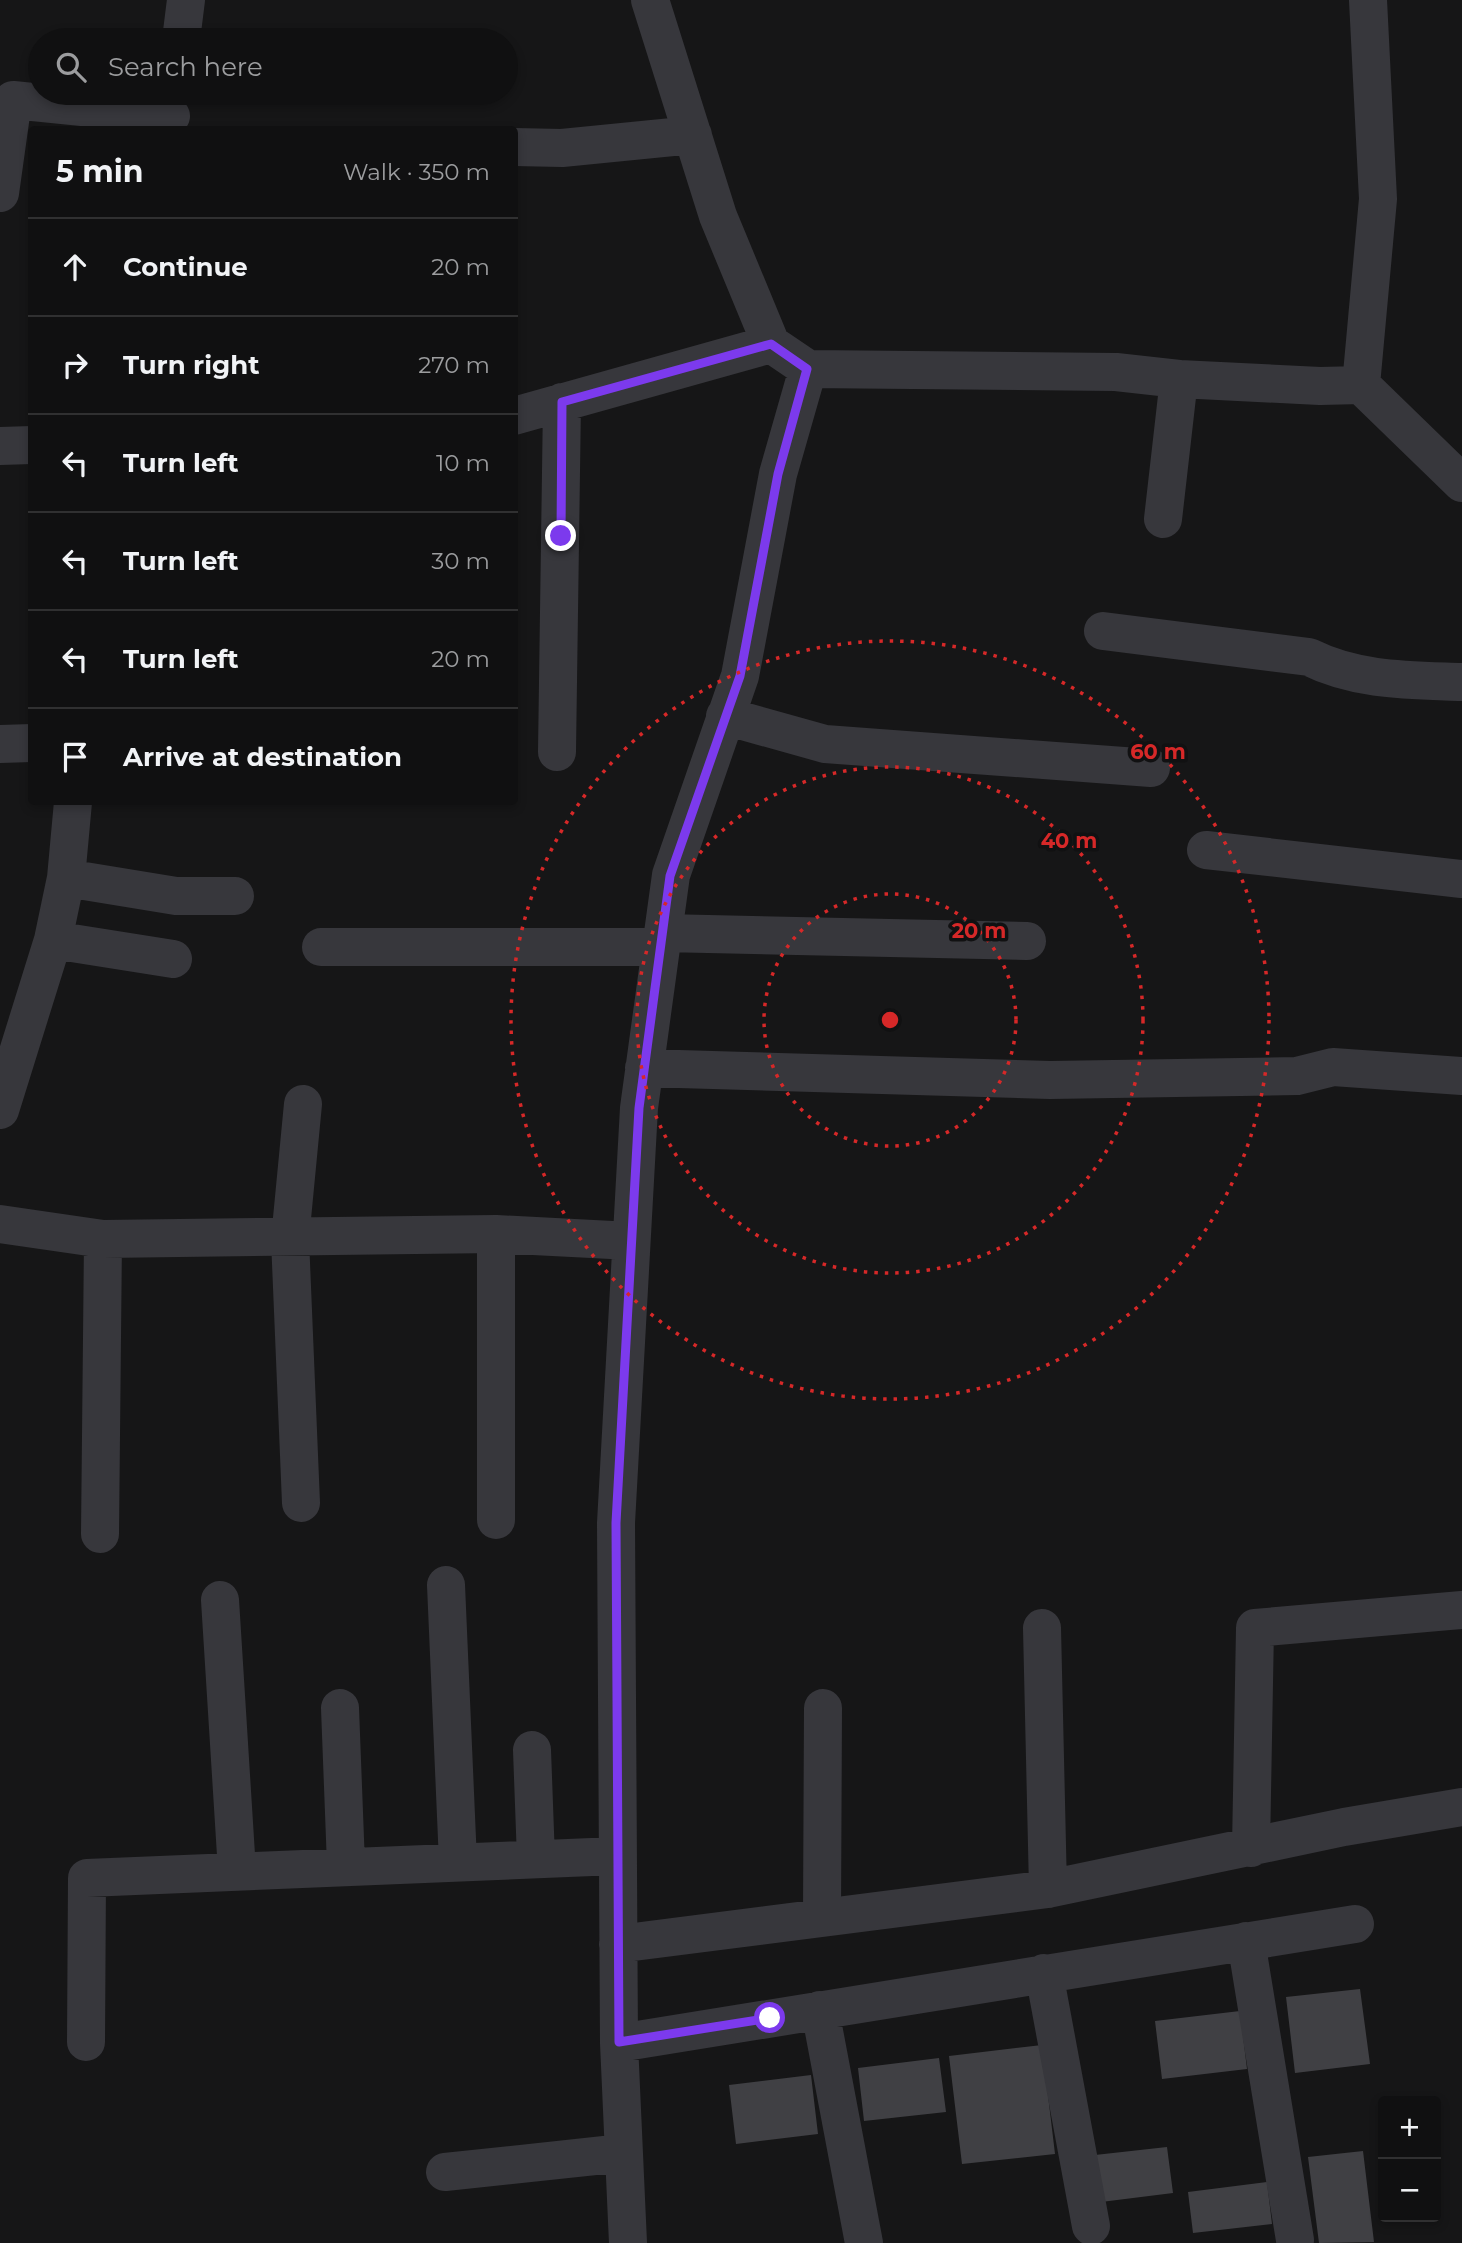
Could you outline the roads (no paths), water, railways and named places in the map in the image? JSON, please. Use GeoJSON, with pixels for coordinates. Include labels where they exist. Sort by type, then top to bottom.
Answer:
{"type":"FeatureCollection","features":[{"type":"Feature","properties":{"kind":"street"},"geometry":{"type":"LineString","coordinates":[[182,28],[186,0]]}},
{"type":"Feature","properties":{"kind":"street"},"geometry":{"type":"LineString","coordinates":[[650,0],[718,216],[771,344],[807,369],[1116,372],[1179,379],[1320,386],[1361,385],[1462,482]]}},
{"type":"Feature","properties":{"kind":"street"},"geometry":{"type":"LineString","coordinates":[[1361,385],[1378,199],[1368,0]]}},
{"type":"Feature","properties":{"kind":"street"},"geometry":{"type":"LineString","coordinates":[[0,193],[13,100],[28,101]]}},
{"type":"Feature","properties":{"kind":"street"},"geometry":{"type":"LineString","coordinates":[[74,105],[172,113]]}},
{"type":"Feature","properties":{"kind":"street"},"geometry":{"type":"LineString","coordinates":[[518,147],[562,148],[693,135]]}},
{"type":"Feature","properties":{"kind":"street"},"geometry":{"type":"LineString","coordinates":[[518,415],[771,344]]}},
{"type":"Feature","properties":{"kind":"street"},"geometry":{"type":"LineString","coordinates":[[628,2243],[619,2042],[616,1523],[639,1108],[670,876],[740,676],[778,474],[807,369]]}},
{"type":"Feature","properties":{"kind":"street"},"geometry":{"type":"LineString","coordinates":[[1163,519],[1179,379]]}},
{"type":"Feature","properties":{"kind":"street"},"geometry":{"type":"LineString","coordinates":[[557,752],[562,402]]}},
{"type":"Feature","properties":{"kind":"street"},"geometry":{"type":"LineString","coordinates":[[0,446],[28,445]]}},
{"type":"Feature","properties":{"kind":"street"},"geometry":{"type":"LineString","coordinates":[[1103,631],[1309,657],[1332,669],[1384,679],[1462,682]]}},
{"type":"Feature","properties":{"kind":"street"},"geometry":{"type":"LineString","coordinates":[[725,716],[825,744],[1152,768]]}},
{"type":"Feature","properties":{"kind":"street"},"geometry":{"type":"LineString","coordinates":[[0,744],[28,743]]}},
{"type":"Feature","properties":{"kind":"street"},"geometry":{"type":"LineString","coordinates":[[0,1110],[52,940],[66,878],[73,805]]}},
{"type":"Feature","properties":{"kind":"street"},"geometry":{"type":"LineString","coordinates":[[1206,850],[1462,879]]}},
{"type":"Feature","properties":{"kind":"street"},"geometry":{"type":"LineString","coordinates":[[66,878],[176,897],[235,897]]}},
{"type":"Feature","properties":{"kind":"street"},"geometry":{"type":"LineString","coordinates":[[52,940],[173,959]]}},
{"type":"Feature","properties":{"kind":"street"},"geometry":{"type":"LineString","coordinates":[[321,947],[662,940],[1027,941]]}},
{"type":"Feature","properties":{"kind":"street"},"geometry":{"type":"LineString","coordinates":[[645,1068],[1050,1080],[1297,1076],[1333,1067],[1462,1076]]}},
{"type":"Feature","properties":{"kind":"street"},"geometry":{"type":"LineString","coordinates":[[301,1503],[290,1239],[303,1104]]}},
{"type":"Feature","properties":{"kind":"street"},"geometry":{"type":"LineString","coordinates":[[0,1224],[103,1239],[225,1236],[290,1239],[496,1234],[631,1241]]}},
{"type":"Feature","properties":{"kind":"street"},"geometry":{"type":"LineString","coordinates":[[496,1234],[496,1520]]}},
{"type":"Feature","properties":{"kind":"street"},"geometry":{"type":"LineString","coordinates":[[100,1534],[103,1239]]}},
{"type":"Feature","properties":{"kind":"street"},"geometry":{"type":"LineString","coordinates":[[446,1585],[458,1861]]}},
{"type":"Feature","properties":{"kind":"street"},"geometry":{"type":"LineString","coordinates":[[220,1600],[237,1871]]}},
{"type":"Feature","properties":{"kind":"street"},"geometry":{"type":"LineString","coordinates":[[1251,1848],[1255,1628],[1462,1611]]}},
{"type":"Feature","properties":{"kind":"street"},"geometry":{"type":"LineString","coordinates":[[1042,1628],[1048,1889]]}},
{"type":"Feature","properties":{"kind":"street"},"geometry":{"type":"LineString","coordinates":[[822,1916],[823,1708]]}},
{"type":"Feature","properties":{"kind":"street"},"geometry":{"type":"LineString","coordinates":[[340,1709],[346,1865]]}},
{"type":"Feature","properties":{"kind":"street"},"geometry":{"type":"LineString","coordinates":[[532,1750],[536,1859]]}},
{"type":"Feature","properties":{"kind":"street"},"geometry":{"type":"LineString","coordinates":[[618,1944],[1048,1889],[1344,1827],[1462,1807]]}},
{"type":"Feature","properties":{"kind":"street"},"geometry":{"type":"LineString","coordinates":[[86,2042],[87,1878],[346,1865],[616,1856]]}},
{"type":"Feature","properties":{"kind":"street"},"geometry":{"type":"LineString","coordinates":[[619,2042],[1355,1924]]}},
{"type":"Feature","properties":{"kind":"street"},"geometry":{"type":"LineString","coordinates":[[1246,1941],[1295,2240]]}},
{"type":"Feature","properties":{"kind":"street"},"geometry":{"type":"LineString","coordinates":[[1044,1973],[1091,2226]]}},
{"type":"Feature","properties":{"kind":"street"},"geometry":{"type":"LineString","coordinates":[[820,2010],[864,2243]]}},
{"type":"Feature","properties":{"kind":"street"},"geometry":{"type":"LineString","coordinates":[[445,2172],[623,2153]]}}]}
